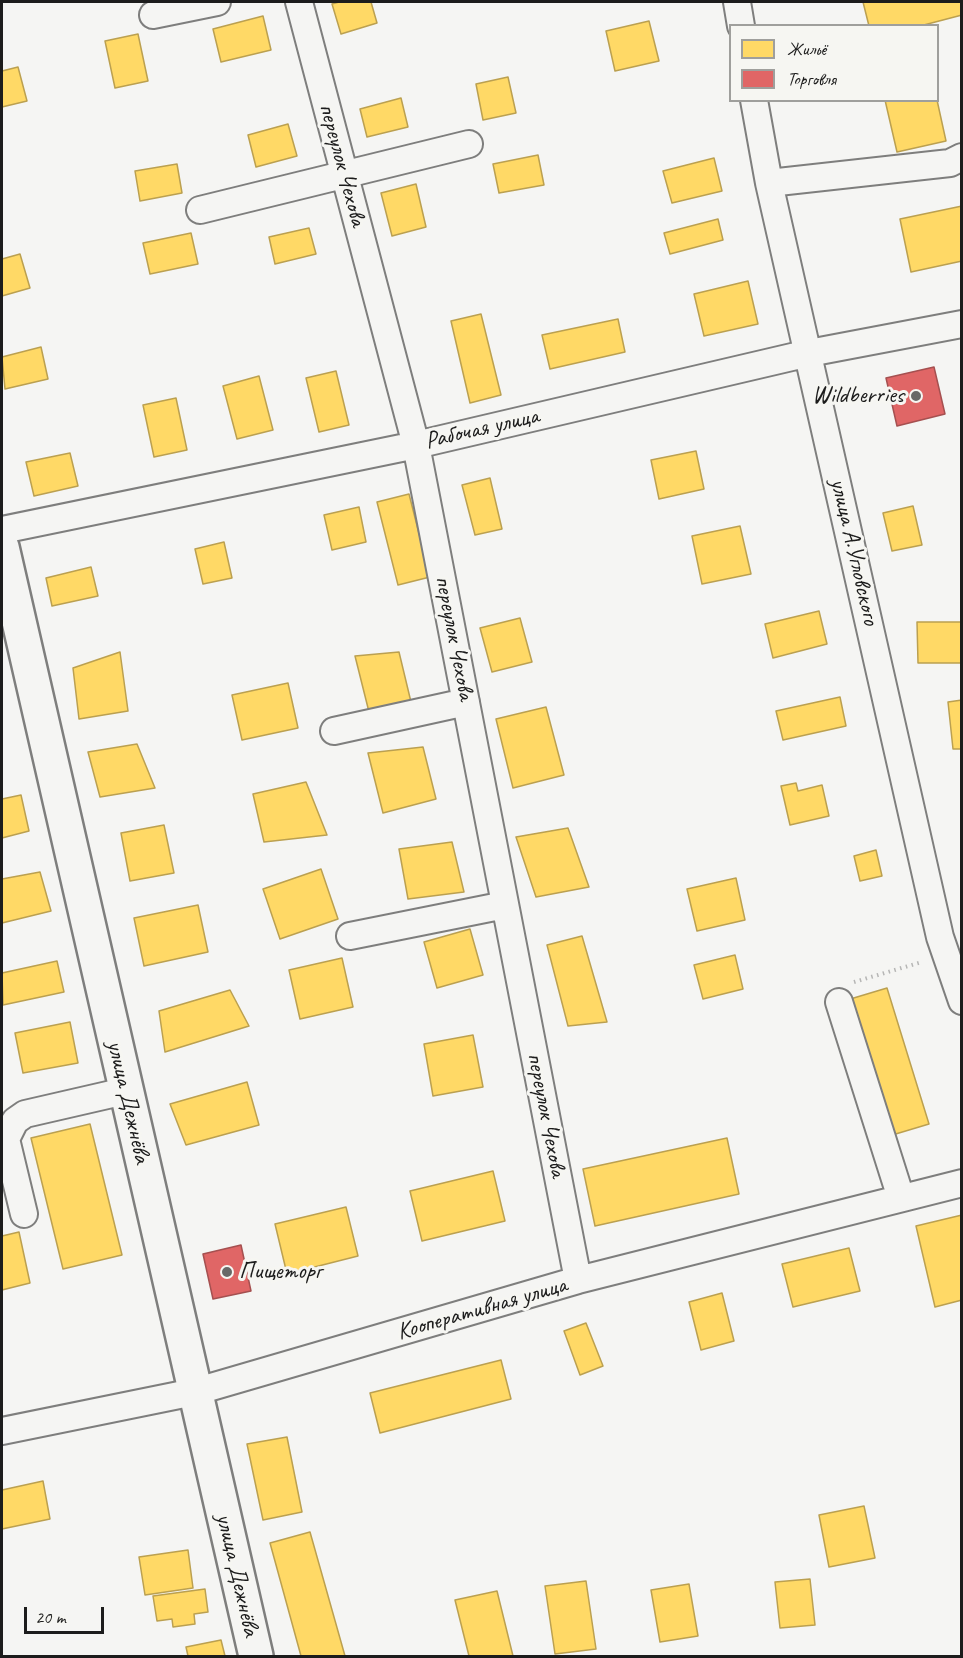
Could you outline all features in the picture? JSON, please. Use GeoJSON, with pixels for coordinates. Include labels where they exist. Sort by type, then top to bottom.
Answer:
{"type":"FeatureCollection","features":[{"type":"Feature","properties":{"kind":"main road","name":"улица Дежнёва"},"geometry":{"type":"LineString","coordinates":[[2,547],[256,1656]]}},
{"type":"Feature","properties":{"kind":"street"},"geometry":{"type":"LineString","coordinates":[[153,15],[218,2]]}},
{"type":"Feature","properties":{"kind":"street","name":"переулок Чехова"},"geometry":{"type":"LineString","coordinates":[[298,2],[416,445],[578,1281]]}},
{"type":"Feature","properties":{"kind":"street"},"geometry":{"type":"LineString","coordinates":[[737,2],[741,24]]}},
{"type":"Feature","properties":{"kind":"street","name":"улица А.Угловского"},"geometry":{"type":"LineString","coordinates":[[754,102],[769,183],[946,955],[962,1001]]}},
{"type":"Feature","properties":{"kind":"street"},"geometry":{"type":"LineString","coordinates":[[200,210],[469,144]]}},
{"type":"Feature","properties":{"kind":"street"},"geometry":{"type":"LineString","coordinates":[[769,183],[950,163],[962,157]]}},
{"type":"Feature","properties":{"kind":"street","name":"Рабочая улица"},"geometry":{"type":"LineString","coordinates":[[2,530],[416,445],[809,353],[962,324]]}},
{"type":"Feature","properties":{"kind":"street"},"geometry":{"type":"LineString","coordinates":[[334,732],[466,702]]}},
{"type":"Feature","properties":{"kind":"street"},"geometry":{"type":"LineString","coordinates":[[350,936],[506,905]]}},
{"type":"Feature","properties":{"kind":"street"},"geometry":{"type":"LineString","coordinates":[[840,1002],[901,1198]]}},
{"type":"Feature","properties":{"kind":"street"},"geometry":{"type":"LineString","coordinates":[[24,1214],[6,1139],[15,1121],[25,1114],[126,1091]]}},
{"type":"Feature","properties":{"kind":"street","name":"Кооперативная улица"},"geometry":{"type":"LineString","coordinates":[[2,1431],[194,1392],[578,1281],[962,1183]]}},
{"type":"Feature","properties":{"kind":"path"},"geometry":{"type":"LineString","coordinates":[[840,1002],[846,985],[946,955]]}},
{"type":"Feature","properties":{"kind":"building: Жильё"},"geometry":{"type":"Polygon","coordinates":[[[371,2],[377,23],[341,34],[332,4],[371,2]]]}},
{"type":"Feature","properties":{"kind":"building: Жильё"},"geometry":{"type":"Polygon","coordinates":[[[863,2],[962,2],[962,15],[928,24],[868,24],[863,2]]]}},
{"type":"Feature","properties":{"kind":"building: Жильё"},"geometry":{"type":"Polygon","coordinates":[[[263,16],[271,50],[221,62],[213,29],[263,16]]]}},
{"type":"Feature","properties":{"kind":"building: Жильё"},"geometry":{"type":"Polygon","coordinates":[[[649,21],[659,61],[615,71],[606,31],[649,21]]]}},
{"type":"Feature","properties":{"kind":"building: Жильё"},"geometry":{"type":"Polygon","coordinates":[[[138,34],[148,81],[115,88],[105,41],[138,34]]]}},
{"type":"Feature","properties":{"kind":"building: Жильё"},"geometry":{"type":"Polygon","coordinates":[[[18,67],[27,101],[2,107],[2,71],[18,67]]]}},
{"type":"Feature","properties":{"kind":"building: Жильё"},"geometry":{"type":"Polygon","coordinates":[[[508,77],[516,113],[483,120],[476,84],[508,77]]]}},
{"type":"Feature","properties":{"kind":"building: Жильё"},"geometry":{"type":"Polygon","coordinates":[[[401,98],[408,127],[367,137],[360,109],[401,98]]]}},
{"type":"Feature","properties":{"kind":"building: Жильё"},"geometry":{"type":"Polygon","coordinates":[[[885,102],[937,102],[946,141],[897,152],[885,102]]]}},
{"type":"Feature","properties":{"kind":"building: Жильё"},"geometry":{"type":"Polygon","coordinates":[[[288,124],[297,156],[256,167],[248,135],[288,124]]]}},
{"type":"Feature","properties":{"kind":"building: Жильё"},"geometry":{"type":"Polygon","coordinates":[[[538,155],[544,185],[499,193],[493,164],[538,155]]]}},
{"type":"Feature","properties":{"kind":"building: Жильё"},"geometry":{"type":"Polygon","coordinates":[[[714,158],[722,191],[672,203],[663,171],[714,158]]]}},
{"type":"Feature","properties":{"kind":"building: Жильё"},"geometry":{"type":"Polygon","coordinates":[[[177,164],[182,193],[140,201],[135,171],[177,164]]]}},
{"type":"Feature","properties":{"kind":"building: Жильё"},"geometry":{"type":"Polygon","coordinates":[[[416,184],[426,227],[392,236],[381,193],[416,184]]]}},
{"type":"Feature","properties":{"kind":"building: Жильё"},"geometry":{"type":"Polygon","coordinates":[[[962,206],[962,261],[911,272],[900,219],[962,206]]]}},
{"type":"Feature","properties":{"kind":"building: Жильё"},"geometry":{"type":"Polygon","coordinates":[[[718,219],[723,240],[670,254],[664,233],[718,219]]]}},
{"type":"Feature","properties":{"kind":"building: Жильё"},"geometry":{"type":"Polygon","coordinates":[[[309,228],[316,254],[275,264],[269,237],[309,228]]]}},
{"type":"Feature","properties":{"kind":"building: Жильё"},"geometry":{"type":"Polygon","coordinates":[[[191,233],[198,264],[150,274],[143,243],[191,233]]]}},
{"type":"Feature","properties":{"kind":"building: Жильё"},"geometry":{"type":"Polygon","coordinates":[[[20,254],[30,288],[2,296],[2,259],[20,254]]]}},
{"type":"Feature","properties":{"kind":"building: Жильё"},"geometry":{"type":"Polygon","coordinates":[[[748,281],[758,324],[704,336],[694,294],[748,281]]]}},
{"type":"Feature","properties":{"kind":"building: Жильё"},"geometry":{"type":"Polygon","coordinates":[[[481,314],[501,395],[470,403],[451,321],[481,314]]]}},
{"type":"Feature","properties":{"kind":"building: Жильё"},"geometry":{"type":"Polygon","coordinates":[[[618,319],[625,352],[550,369],[542,335],[618,319]]]}},
{"type":"Feature","properties":{"kind":"building: Жильё"},"geometry":{"type":"Polygon","coordinates":[[[41,347],[48,379],[5,389],[2,357],[41,347]]]}},
{"type":"Feature","properties":{"kind":"building: Жильё"},"geometry":{"type":"Polygon","coordinates":[[[336,371],[349,425],[319,432],[306,378],[336,371]]]}},
{"type":"Feature","properties":{"kind":"building: Жильё"},"geometry":{"type":"Polygon","coordinates":[[[259,376],[273,430],[237,439],[223,386],[259,376]]]}},
{"type":"Feature","properties":{"kind":"building: Жильё"},"geometry":{"type":"Polygon","coordinates":[[[176,398],[187,450],[154,457],[143,405],[176,398]]]}},
{"type":"Feature","properties":{"kind":"building: Жильё"},"geometry":{"type":"Polygon","coordinates":[[[696,451],[704,489],[659,499],[651,460],[696,451]]]}},
{"type":"Feature","properties":{"kind":"building: Жильё"},"geometry":{"type":"Polygon","coordinates":[[[70,453],[78,486],[34,496],[26,462],[70,453]]]}},
{"type":"Feature","properties":{"kind":"building: Жильё"},"geometry":{"type":"Polygon","coordinates":[[[490,478],[502,529],[475,535],[462,485],[490,478]]]}},
{"type":"Feature","properties":{"kind":"building: Жильё"},"geometry":{"type":"Polygon","coordinates":[[[409,494],[430,577],[398,585],[377,502],[409,494]]]}},
{"type":"Feature","properties":{"kind":"building: Жильё"},"geometry":{"type":"Polygon","coordinates":[[[913,506],[922,545],[892,551],[883,513],[913,506]]]}},
{"type":"Feature","properties":{"kind":"building: Жильё"},"geometry":{"type":"Polygon","coordinates":[[[359,507],[366,542],[332,550],[324,515],[359,507]]]}},
{"type":"Feature","properties":{"kind":"building: Жильё"},"geometry":{"type":"Polygon","coordinates":[[[740,526],[751,574],[702,584],[692,536],[740,526]]]}},
{"type":"Feature","properties":{"kind":"building: Жильё"},"geometry":{"type":"Polygon","coordinates":[[[224,542],[232,578],[203,584],[195,549],[224,542]]]}},
{"type":"Feature","properties":{"kind":"building: Жильё"},"geometry":{"type":"Polygon","coordinates":[[[91,567],[98,596],[52,606],[46,578],[91,567]]]}},
{"type":"Feature","properties":{"kind":"building: Жильё"},"geometry":{"type":"Polygon","coordinates":[[[819,611],[827,644],[773,658],[765,624],[819,611]]]}},
{"type":"Feature","properties":{"kind":"building: Жильё"},"geometry":{"type":"Polygon","coordinates":[[[520,618],[532,662],[492,672],[480,628],[520,618]]]}},
{"type":"Feature","properties":{"kind":"building: Жильё"},"geometry":{"type":"Polygon","coordinates":[[[917,622],[962,622],[962,663],[918,663],[917,622]]]}},
{"type":"Feature","properties":{"kind":"building: Жильё"},"geometry":{"type":"Polygon","coordinates":[[[120,652],[128,711],[79,719],[73,668],[120,652]]]}},
{"type":"Feature","properties":{"kind":"building: Жильё"},"geometry":{"type":"Polygon","coordinates":[[[399,652],[411,702],[369,712],[355,656],[399,652]]]}},
{"type":"Feature","properties":{"kind":"building: Жильё"},"geometry":{"type":"Polygon","coordinates":[[[288,683],[298,728],[242,740],[232,695],[288,683]]]}},
{"type":"Feature","properties":{"kind":"building: Жильё"},"geometry":{"type":"Polygon","coordinates":[[[840,697],[846,726],[783,740],[776,711],[840,697]]]}},
{"type":"Feature","properties":{"kind":"building: Жильё"},"geometry":{"type":"Polygon","coordinates":[[[962,700],[962,749],[953,749],[948,702],[962,700]]]}},
{"type":"Feature","properties":{"kind":"building: Жильё"},"geometry":{"type":"Polygon","coordinates":[[[546,707],[564,775],[513,788],[496,719],[546,707]]]}},
{"type":"Feature","properties":{"kind":"building: Жильё"},"geometry":{"type":"Polygon","coordinates":[[[137,744],[155,788],[100,797],[88,752],[137,744]]]}},
{"type":"Feature","properties":{"kind":"building: Жильё"},"geometry":{"type":"Polygon","coordinates":[[[423,747],[436,799],[383,813],[368,753],[423,747]]]}},
{"type":"Feature","properties":{"kind":"building: Жильё"},"geometry":{"type":"Polygon","coordinates":[[[306,782],[327,835],[264,842],[253,794],[306,782]]]}},
{"type":"Feature","properties":{"kind":"building: Жильё"},"geometry":{"type":"Polygon","coordinates":[[[796,783],[798,791],[822,785],[829,816],[790,825],[781,786],[796,783]]]}},
{"type":"Feature","properties":{"kind":"building: Жильё"},"geometry":{"type":"Polygon","coordinates":[[[21,795],[29,831],[2,838],[2,799],[21,795]]]}},
{"type":"Feature","properties":{"kind":"building: Жильё"},"geometry":{"type":"Polygon","coordinates":[[[164,825],[174,873],[130,881],[121,833],[164,825]]]}},
{"type":"Feature","properties":{"kind":"building: Жильё"},"geometry":{"type":"Polygon","coordinates":[[[568,828],[589,887],[536,897],[516,837],[568,828]]]}},
{"type":"Feature","properties":{"kind":"building: Жильё"},"geometry":{"type":"Polygon","coordinates":[[[452,842],[464,892],[408,899],[399,849],[452,842]]]}},
{"type":"Feature","properties":{"kind":"building: Жильё"},"geometry":{"type":"Polygon","coordinates":[[[876,850],[882,876],[860,881],[854,856],[876,850]]]}},
{"type":"Feature","properties":{"kind":"building: Жильё"},"geometry":{"type":"Polygon","coordinates":[[[321,869],[338,919],[280,939],[263,889],[321,869]]]}},
{"type":"Feature","properties":{"kind":"building: Жильё"},"geometry":{"type":"Polygon","coordinates":[[[40,872],[51,911],[2,923],[2,879],[40,872]]]}},
{"type":"Feature","properties":{"kind":"building: Жильё"},"geometry":{"type":"Polygon","coordinates":[[[736,878],[745,920],[697,931],[687,889],[736,878]]]}},
{"type":"Feature","properties":{"kind":"building: Жильё"},"geometry":{"type":"Polygon","coordinates":[[[198,905],[208,952],[144,966],[134,918],[198,905]]]}},
{"type":"Feature","properties":{"kind":"building: Жильё"},"geometry":{"type":"Polygon","coordinates":[[[470,929],[483,975],[437,988],[424,942],[470,929]]]}},
{"type":"Feature","properties":{"kind":"building: Жильё"},"geometry":{"type":"Polygon","coordinates":[[[582,936],[607,1022],[568,1026],[547,945],[582,936]]]}},
{"type":"Feature","properties":{"kind":"building: Жильё"},"geometry":{"type":"Polygon","coordinates":[[[735,955],[743,989],[703,999],[694,965],[735,955]]]}},
{"type":"Feature","properties":{"kind":"building: Жильё"},"geometry":{"type":"Polygon","coordinates":[[[342,958],[353,1007],[300,1019],[289,970],[342,958]]]}},
{"type":"Feature","properties":{"kind":"building: Жильё"},"geometry":{"type":"Polygon","coordinates":[[[57,961],[64,992],[3,1005],[2,973],[57,961]]]}},
{"type":"Feature","properties":{"kind":"building: Жильё"},"geometry":{"type":"Polygon","coordinates":[[[887,988],[929,1124],[889,1136],[847,1000],[887,988]]]}},
{"type":"Feature","properties":{"kind":"building: Жильё"},"geometry":{"type":"Polygon","coordinates":[[[230,990],[249,1026],[165,1052],[159,1011],[230,990]]]}},
{"type":"Feature","properties":{"kind":"building: Жильё"},"geometry":{"type":"Polygon","coordinates":[[[70,1022],[78,1063],[23,1073],[15,1033],[70,1022]]]}},
{"type":"Feature","properties":{"kind":"building: Жильё"},"geometry":{"type":"Polygon","coordinates":[[[473,1035],[483,1087],[433,1096],[424,1044],[473,1035]]]}},
{"type":"Feature","properties":{"kind":"building: Жильё"},"geometry":{"type":"Polygon","coordinates":[[[247,1082],[259,1125],[186,1145],[170,1104],[247,1082]]]}},
{"type":"Feature","properties":{"kind":"building: Жильё"},"geometry":{"type":"Polygon","coordinates":[[[90,1124],[122,1255],[63,1269],[31,1138],[90,1124]]]}},
{"type":"Feature","properties":{"kind":"building: Жильё"},"geometry":{"type":"Polygon","coordinates":[[[727,1138],[739,1194],[595,1226],[583,1169],[727,1138]]]}},
{"type":"Feature","properties":{"kind":"building: Жильё"},"geometry":{"type":"Polygon","coordinates":[[[493,1171],[505,1221],[422,1241],[410,1191],[493,1171]]]}},
{"type":"Feature","properties":{"kind":"building: Жильё"},"geometry":{"type":"Polygon","coordinates":[[[346,1207],[358,1256],[287,1274],[275,1224],[346,1207]]]}},
{"type":"Feature","properties":{"kind":"building: Жильё"},"geometry":{"type":"Polygon","coordinates":[[[962,1215],[962,1300],[935,1307],[916,1226],[962,1215]]]}},
{"type":"Feature","properties":{"kind":"building: Жильё"},"geometry":{"type":"Polygon","coordinates":[[[19,1232],[30,1283],[2,1290],[2,1236],[19,1232]]]}},
{"type":"Feature","properties":{"kind":"building: Жильё"},"geometry":{"type":"Polygon","coordinates":[[[849,1248],[860,1291],[793,1307],[782,1264],[849,1248]]]}},
{"type":"Feature","properties":{"kind":"building: Жильё"},"geometry":{"type":"Polygon","coordinates":[[[722,1293],[734,1341],[701,1350],[689,1302],[722,1293]]]}},
{"type":"Feature","properties":{"kind":"building: Жильё"},"geometry":{"type":"Polygon","coordinates":[[[586,1323],[603,1366],[580,1375],[564,1331],[586,1323]]]}},
{"type":"Feature","properties":{"kind":"building: Жильё"},"geometry":{"type":"Polygon","coordinates":[[[501,1360],[511,1399],[380,1433],[370,1393],[501,1360]]]}},
{"type":"Feature","properties":{"kind":"building: Жильё"},"geometry":{"type":"Polygon","coordinates":[[[287,1437],[302,1512],[263,1520],[247,1444],[287,1437]]]}},
{"type":"Feature","properties":{"kind":"building: Жильё"},"geometry":{"type":"Polygon","coordinates":[[[43,1481],[50,1519],[2,1529],[2,1490],[43,1481]]]}},
{"type":"Feature","properties":{"kind":"building: Жильё"},"geometry":{"type":"Polygon","coordinates":[[[864,1506],[875,1558],[829,1567],[819,1515],[864,1506]]]}},
{"type":"Feature","properties":{"kind":"building: Жильё"},"geometry":{"type":"Polygon","coordinates":[[[310,1532],[345,1656],[301,1656],[270,1543],[310,1532]]]}},
{"type":"Feature","properties":{"kind":"building: Жильё"},"geometry":{"type":"Polygon","coordinates":[[[188,1550],[193,1588],[145,1595],[139,1557],[188,1550]]]}},
{"type":"Feature","properties":{"kind":"building: Жильё"},"geometry":{"type":"Polygon","coordinates":[[[810,1579],[815,1625],[780,1628],[775,1582],[810,1579]]]}},
{"type":"Feature","properties":{"kind":"building: Жильё"},"geometry":{"type":"Polygon","coordinates":[[[586,1581],[596,1649],[555,1654],[545,1586],[586,1581]]]}},
{"type":"Feature","properties":{"kind":"building: Жильё"},"geometry":{"type":"Polygon","coordinates":[[[689,1584],[698,1636],[660,1642],[651,1590],[689,1584]]]}},
{"type":"Feature","properties":{"kind":"building: Жильё"},"geometry":{"type":"Polygon","coordinates":[[[205,1589],[208,1612],[194,1614],[195,1624],[173,1627],[172,1619],[157,1621],[153,1596],[205,1589]]]}},
{"type":"Feature","properties":{"kind":"building: Жильё"},"geometry":{"type":"Polygon","coordinates":[[[497,1591],[513,1656],[469,1656],[455,1600],[497,1591]]]}},
{"type":"Feature","properties":{"kind":"building: Жильё"},"geometry":{"type":"Polygon","coordinates":[[[221,1640],[225,1656],[188,1656],[186,1647],[221,1640]]]}},
{"type":"Feature","properties":{"kind":"building: Торговля","name":"Wildberries"},"geometry":{"type":"Polygon","coordinates":[[[934,367],[945,414],[897,426],[886,378],[934,367]]]}},
{"type":"Feature","properties":{"kind":"building: Торговля","name":"Пищеторг"},"geometry":{"type":"Polygon","coordinates":[[[241,1245],[251,1291],[213,1299],[203,1254],[241,1245]]]}},
{"type":"Feature","properties":{"kind":"place","name":"Wildberries"},"geometry":{"type":"Point","coordinates":[916,396]}},
{"type":"Feature","properties":{"kind":"place","name":"Пищеторг"},"geometry":{"type":"Point","coordinates":[227,1272]}}]}
